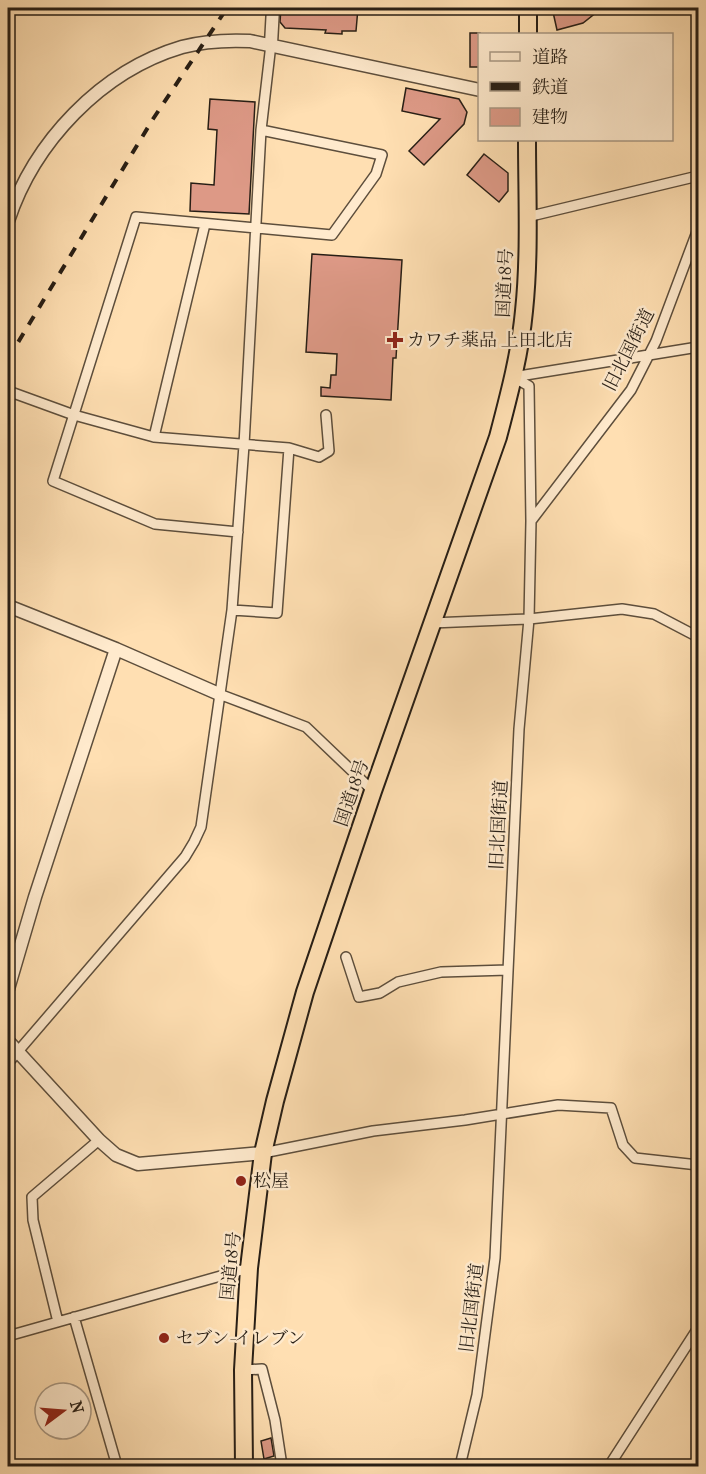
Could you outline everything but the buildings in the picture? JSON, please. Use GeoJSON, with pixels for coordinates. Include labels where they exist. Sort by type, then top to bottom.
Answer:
{"type":"FeatureCollection","features":[{"type":"Feature","properties":{"kind":"highway"},"geometry":{"type":"LineString","coordinates":[[528,8],[528,33]]}},
{"type":"Feature","properties":{"kind":"highway","name":"国道18号"},"geometry":{"type":"LineString","coordinates":[[244,1467],[243,1370],[249,1268],[263,1153],[304,992],[495,448],[513,377],[524,310],[527,141]]}},
{"type":"Feature","properties":{"kind":"street"},"geometry":{"type":"LineString","coordinates":[[8,1063],[179,864],[194,843],[201,827],[232,610],[244,445],[261,129],[273,8]]}},
{"type":"Feature","properties":{"kind":"street"},"geometry":{"type":"LineString","coordinates":[[696,8],[699,29]]}},
{"type":"Feature","properties":{"kind":"street"},"geometry":{"type":"LineString","coordinates":[[8,221],[26,178],[42,151],[87,102],[108,85],[163,54],[183,47],[226,40],[271,44],[478,90]]}},
{"type":"Feature","properties":{"kind":"street"},"geometry":{"type":"LineString","coordinates":[[238,532],[155,524],[53,481],[136,217],[332,235],[376,174],[382,155],[261,129]]}},
{"type":"Feature","properties":{"kind":"street"},"geometry":{"type":"LineString","coordinates":[[527,217],[699,176]]}},
{"type":"Feature","properties":{"kind":"street"},"geometry":{"type":"LineString","coordinates":[[154,437],[205,224]]}},
{"type":"Feature","properties":{"kind":"street","name":"旧北国街道"},"geometry":{"type":"LineString","coordinates":[[460,1467],[477,1395],[492,1286],[519,729],[529,619],[531,521],[631,390],[656,341],[699,229]]}},
{"type":"Feature","properties":{"kind":"street"},"geometry":{"type":"LineString","coordinates":[[513,377],[699,347]]}},
{"type":"Feature","properties":{"kind":"street"},"geometry":{"type":"LineString","coordinates":[[513,377],[529,386],[531,521]]}},
{"type":"Feature","properties":{"kind":"street"},"geometry":{"type":"LineString","coordinates":[[8,391],[74,415],[154,437],[289,448],[319,457],[329,451],[326,415]]}},
{"type":"Feature","properties":{"kind":"street"},"geometry":{"type":"LineString","coordinates":[[232,610],[277,613],[289,448]]}},
{"type":"Feature","properties":{"kind":"street"},"geometry":{"type":"LineString","coordinates":[[9,610],[116,649],[219,694],[306,727],[373,791]]}},
{"type":"Feature","properties":{"kind":"street"},"geometry":{"type":"LineString","coordinates":[[432,623],[529,619],[602,610],[638,610],[654,614],[699,638]]}},
{"type":"Feature","properties":{"kind":"street"},"geometry":{"type":"LineString","coordinates":[[8,989],[35,897],[116,649]]}},
{"type":"Feature","properties":{"kind":"street"},"geometry":{"type":"LineString","coordinates":[[346,957],[359,997],[380,993],[398,982],[441,972],[508,970]]}},
{"type":"Feature","properties":{"kind":"street"},"geometry":{"type":"LineString","coordinates":[[8,1041],[99,1140],[116,1155],[138,1164],[263,1153],[373,1131],[558,1105],[611,1108],[623,1145],[635,1158],[699,1165]]}},
{"type":"Feature","properties":{"kind":"street"},"geometry":{"type":"LineString","coordinates":[[58,1322],[33,1220],[32,1197],[99,1140]]}},
{"type":"Feature","properties":{"kind":"street"},"geometry":{"type":"LineString","coordinates":[[8,1336],[249,1268]]}},
{"type":"Feature","properties":{"kind":"street"},"geometry":{"type":"LineString","coordinates":[[74,1317],[117,1467]]}},
{"type":"Feature","properties":{"kind":"street"},"geometry":{"type":"LineString","coordinates":[[609,1467],[699,1328]]}},
{"type":"Feature","properties":{"kind":"street"},"geometry":{"type":"LineString","coordinates":[[243,1370],[262,1369],[275,1420],[282,1467]]}},
{"type":"Feature","properties":{"kind":"railway"},"geometry":{"type":"LineString","coordinates":[[8,359],[153,119],[227,8]]}},
{"type":"Feature","properties":{"kind":"place","name":"カワチ薬品 上田北店"},"geometry":{"type":"Point","coordinates":[395,340]}},
{"type":"Feature","properties":{"kind":"place","name":"松屋"},"geometry":{"type":"Point","coordinates":[241,1181]}},
{"type":"Feature","properties":{"kind":"place","name":"セブン-イレブン"},"geometry":{"type":"Point","coordinates":[164,1338]}}]}
